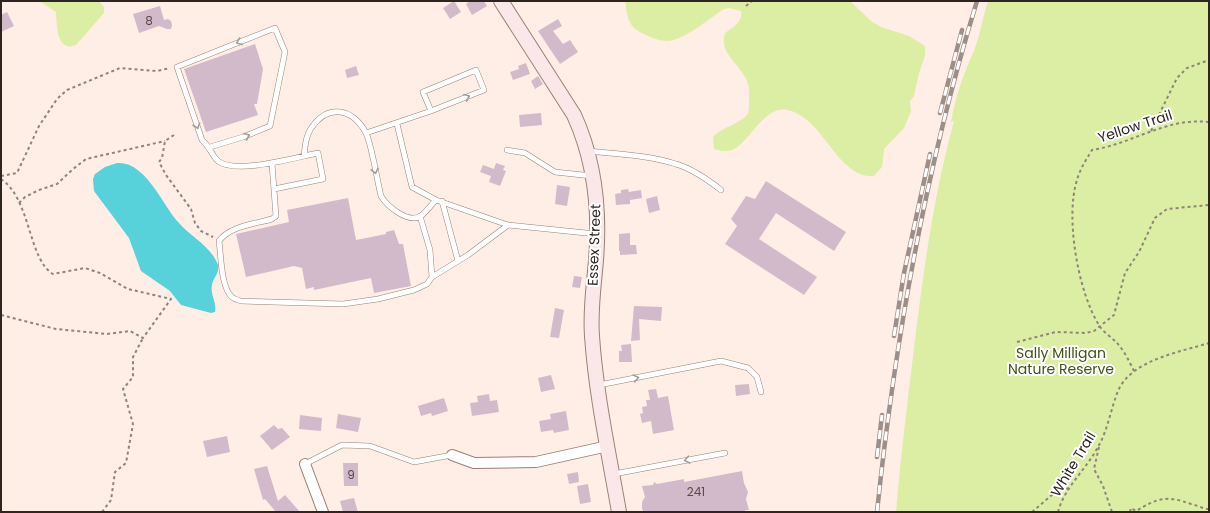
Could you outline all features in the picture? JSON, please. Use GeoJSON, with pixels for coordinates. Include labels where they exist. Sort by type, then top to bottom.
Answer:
{"type":"FeatureCollection","features":[{"type":"Feature","properties":{"kind":"main road","name":"Essex Street"},"geometry":{"type":"LineString","coordinates":[[501,1],[565,99],[581,131],[593,176],[597,234],[592,334],[598,385],[619,512]]}},
{"type":"Feature","properties":{"kind":"street"},"geometry":{"type":"LineString","coordinates":[[452,455],[474,463],[536,462],[608,446]]}},
{"type":"Feature","properties":{"kind":"street"},"geometry":{"type":"LineString","coordinates":[[305,464],[323,512]]}},
{"type":"Feature","properties":{"kind":"lane"},"geometry":{"type":"LineString","coordinates":[[210,146],[243,138],[270,126],[285,52],[275,28],[176,67],[202,140],[210,146],[214,157],[218,162],[237,166],[272,164],[318,153],[323,179],[274,189]]}},
{"type":"Feature","properties":{"kind":"lane"},"geometry":{"type":"LineString","coordinates":[[366,133],[431,112],[484,90],[476,70],[423,92],[431,112]]}},
{"type":"Feature","properties":{"kind":"lane"},"geometry":{"type":"LineString","coordinates":[[304,156],[305,143],[311,128],[321,117],[335,112],[351,114],[366,133],[381,196],[385,202],[402,214],[412,218],[420,216],[436,200]]}},
{"type":"Feature","properties":{"kind":"lane"},"geometry":{"type":"LineString","coordinates":[[397,124],[412,187],[436,200],[508,225],[597,234]]}},
{"type":"Feature","properties":{"kind":"lane"},"geometry":{"type":"LineString","coordinates":[[507,150],[525,153],[555,172],[593,176]]}},
{"type":"Feature","properties":{"kind":"lane"},"geometry":{"type":"LineString","coordinates":[[587,151],[646,158],[677,164],[700,174],[721,190]]}},
{"type":"Feature","properties":{"kind":"lane"},"geometry":{"type":"LineString","coordinates":[[272,164],[276,216],[272,219],[230,231],[219,241],[226,290],[232,297],[241,301],[343,304],[378,299],[414,290],[427,284],[432,277],[458,261],[508,225]]}},
{"type":"Feature","properties":{"kind":"lane"},"geometry":{"type":"LineString","coordinates":[[442,201],[458,261]]}},
{"type":"Feature","properties":{"kind":"lane"},"geometry":{"type":"LineString","coordinates":[[420,216],[430,250],[432,277]]}},
{"type":"Feature","properties":{"kind":"lane"},"geometry":{"type":"LineString","coordinates":[[598,385],[721,361],[748,368],[757,377],[761,392]]}},
{"type":"Feature","properties":{"kind":"lane"},"geometry":{"type":"LineString","coordinates":[[305,464],[342,445],[370,446],[414,462],[452,455]]}},
{"type":"Feature","properties":{"kind":"lane"},"geometry":{"type":"LineString","coordinates":[[612,475],[725,453]]}},
{"type":"Feature","properties":{"kind":"path"},"geometry":{"type":"LineString","coordinates":[[746,6],[752,1]]}},
{"type":"Feature","properties":{"kind":"path"},"geometry":{"type":"LineString","coordinates":[[1151,132],[1177,78],[1187,68],[1209,60]]}},
{"type":"Feature","properties":{"kind":"path"},"geometry":{"type":"LineString","coordinates":[[1,177],[17,173],[39,126],[57,99],[67,90],[120,68],[157,71],[176,67]]}},
{"type":"Feature","properties":{"kind":"path","name":"Yellow Trail"},"geometry":{"type":"LineString","coordinates":[[1134,371],[1128,358],[1117,343],[1099,325],[1081,278],[1073,238],[1073,199],[1076,181],[1092,150],[1110,148],[1180,122],[1209,122]]}},
{"type":"Feature","properties":{"kind":"path"},"geometry":{"type":"LineString","coordinates":[[20,203],[25,197],[39,190],[58,184],[86,159],[165,141],[174,135]]}},
{"type":"Feature","properties":{"kind":"path"},"geometry":{"type":"LineString","coordinates":[[165,141],[162,158],[159,162],[162,168],[191,209],[195,223],[201,231],[219,241]]}},
{"type":"Feature","properties":{"kind":"path"},"geometry":{"type":"LineString","coordinates":[[1,177],[10,185],[20,203],[34,245],[48,271],[53,274],[85,268],[100,273],[128,289],[171,299],[143,338],[133,357],[133,377],[123,389],[133,424],[126,463],[116,472],[111,500],[102,512]]}},
{"type":"Feature","properties":{"kind":"path"},"geometry":{"type":"LineString","coordinates":[[1017,342],[1056,332],[1086,333],[1094,331],[1099,325],[1114,315],[1125,273],[1139,252],[1155,218],[1167,209],[1209,205]]}},
{"type":"Feature","properties":{"kind":"path"},"geometry":{"type":"LineString","coordinates":[[1,316],[56,328],[107,334],[130,331],[143,338]]}},
{"type":"Feature","properties":{"kind":"path","name":"White Trail"},"geometry":{"type":"LineString","coordinates":[[1058,512],[1061,500],[1100,445],[1119,390],[1128,375],[1138,367],[1209,343]]}},
{"type":"Feature","properties":{"kind":"path"},"geometry":{"type":"LineString","coordinates":[[1100,445],[1094,469],[1103,486],[1112,512]]}},
{"type":"Feature","properties":{"kind":"path"},"geometry":{"type":"LineString","coordinates":[[1032,512],[1053,494],[1070,488]]}},
{"type":"Feature","properties":{"kind":"path"},"geometry":{"type":"LineString","coordinates":[[1130,512],[1131,508],[1136,511],[1155,500],[1164,498],[1176,499],[1209,509]]}},
{"type":"Feature","properties":{"kind":"green space"},"geometry":{"type":"Polygon","coordinates":[[[39,1],[99,1],[104,7],[104,13],[76,45],[69,46],[65,45],[61,41],[59,36],[57,30],[56,12],[39,1]]]}},
{"type":"Feature","properties":{"kind":"green space"},"geometry":{"type":"Polygon","coordinates":[[[625,1],[850,1],[871,21],[881,27],[909,36],[925,46],[925,56],[919,73],[914,96],[910,101],[911,111],[904,128],[884,149],[882,167],[874,176],[861,174],[850,168],[811,124],[800,115],[787,110],[779,110],[771,113],[738,147],[728,151],[714,149],[713,137],[744,118],[749,111],[748,84],[741,71],[728,54],[724,41],[725,33],[739,21],[741,11],[729,8],[724,9],[681,37],[664,41],[646,35],[632,26],[628,18],[625,1]]]}},
{"type":"Feature","properties":{"kind":"green space","name":"Sally Milligan Nature Reserve"},"geometry":{"type":"Polygon","coordinates":[[[988,1],[1209,1],[1209,512],[896,512],[916,331],[931,225],[941,173],[954,121],[951,122],[954,106],[961,83],[976,46],[988,1]]]}},
{"type":"Feature","properties":{"kind":"water"},"geometry":{"type":"Polygon","coordinates":[[[117,163],[127,164],[137,169],[145,176],[179,223],[206,247],[215,258],[218,268],[212,289],[215,312],[211,313],[181,305],[170,291],[141,271],[129,238],[94,191],[93,179],[95,174],[105,167],[117,163]]]}},
{"type":"Feature","properties":{"kind":"building"},"geometry":{"type":"Polygon","coordinates":[[[454,1],[461,12],[450,19],[443,8],[454,1]]]}},
{"type":"Feature","properties":{"kind":"building"},"geometry":{"type":"Polygon","coordinates":[[[470,1],[484,1],[487,6],[472,15],[466,4],[470,1]]]}},
{"type":"Feature","properties":{"kind":"building"},"geometry":{"type":"Polygon","coordinates":[[[160,6],[164,20],[168,19],[171,21],[171,29],[159,26],[139,33],[133,14],[160,6]]]}},
{"type":"Feature","properties":{"kind":"building"},"geometry":{"type":"Polygon","coordinates":[[[7,12],[14,26],[1,32],[1,15],[7,12]]]}},
{"type":"Feature","properties":{"kind":"building"},"geometry":{"type":"Polygon","coordinates":[[[558,19],[562,26],[553,31],[563,44],[570,40],[578,52],[560,64],[538,31],[558,19]]]}},
{"type":"Feature","properties":{"kind":"building"},"geometry":{"type":"Polygon","coordinates":[[[255,44],[263,69],[257,104],[254,104],[258,115],[206,132],[184,69],[255,44]]]}},
{"type":"Feature","properties":{"kind":"building"},"geometry":{"type":"Polygon","coordinates":[[[526,63],[530,74],[513,80],[510,72],[519,69],[518,66],[526,63]]]}},
{"type":"Feature","properties":{"kind":"building"},"geometry":{"type":"Polygon","coordinates":[[[356,66],[359,75],[347,78],[345,70],[356,66]]]}},
{"type":"Feature","properties":{"kind":"building"},"geometry":{"type":"Polygon","coordinates":[[[538,76],[543,84],[535,89],[531,81],[538,76]]]}},
{"type":"Feature","properties":{"kind":"building"},"geometry":{"type":"Polygon","coordinates":[[[541,113],[542,125],[520,127],[519,115],[541,113]]]}},
{"type":"Feature","properties":{"kind":"building"},"geometry":{"type":"Polygon","coordinates":[[[496,163],[505,166],[503,170],[506,171],[500,186],[489,182],[491,176],[480,172],[483,165],[494,169],[496,163]]]}},
{"type":"Feature","properties":{"kind":"building"},"geometry":{"type":"Polygon","coordinates":[[[766,181],[846,232],[834,251],[776,213],[759,239],[817,277],[804,295],[725,244],[737,226],[731,219],[746,196],[755,199],[766,181]]]}},
{"type":"Feature","properties":{"kind":"building"},"geometry":{"type":"Polygon","coordinates":[[[557,185],[570,187],[567,206],[555,204],[557,185]]]}},
{"type":"Feature","properties":{"kind":"building"},"geometry":{"type":"Polygon","coordinates":[[[628,189],[629,192],[641,190],[642,198],[630,200],[630,204],[616,205],[615,194],[621,193],[621,190],[628,189]]]}},
{"type":"Feature","properties":{"kind":"building"},"geometry":{"type":"Polygon","coordinates":[[[657,196],[660,210],[649,213],[646,199],[657,196]]]}},
{"type":"Feature","properties":{"kind":"building"},"geometry":{"type":"Polygon","coordinates":[[[348,198],[356,240],[386,234],[386,232],[394,230],[399,244],[403,244],[411,286],[374,293],[371,278],[314,290],[314,287],[306,289],[302,268],[294,266],[246,277],[236,234],[289,222],[287,210],[348,198]]]}},
{"type":"Feature","properties":{"kind":"building"},"geometry":{"type":"Polygon","coordinates":[[[630,233],[630,245],[636,245],[637,254],[620,255],[619,234],[630,233]]]}},
{"type":"Feature","properties":{"kind":"building"},"geometry":{"type":"Polygon","coordinates":[[[574,276],[582,277],[580,288],[572,287],[574,276]]]}},
{"type":"Feature","properties":{"kind":"building"},"geometry":{"type":"Polygon","coordinates":[[[634,306],[662,307],[661,321],[639,319],[640,340],[631,341],[634,306]]]}},
{"type":"Feature","properties":{"kind":"building"},"geometry":{"type":"Polygon","coordinates":[[[555,308],[564,310],[559,338],[550,337],[555,308]]]}},
{"type":"Feature","properties":{"kind":"building"},"geometry":{"type":"Polygon","coordinates":[[[631,344],[632,362],[619,362],[619,351],[622,351],[621,345],[631,344]]]}},
{"type":"Feature","properties":{"kind":"building"},"geometry":{"type":"Polygon","coordinates":[[[551,375],[555,389],[541,392],[538,378],[551,375]]]}},
{"type":"Feature","properties":{"kind":"building"},"geometry":{"type":"Polygon","coordinates":[[[749,384],[750,394],[736,396],[735,385],[749,384]]]}},
{"type":"Feature","properties":{"kind":"building"},"geometry":{"type":"Polygon","coordinates":[[[656,389],[658,398],[668,396],[674,430],[653,434],[651,421],[642,423],[640,414],[643,413],[642,407],[647,406],[646,400],[650,400],[648,390],[656,389]]]}},
{"type":"Feature","properties":{"kind":"building"},"geometry":{"type":"Polygon","coordinates":[[[489,394],[490,401],[497,400],[499,412],[472,416],[470,403],[478,402],[477,396],[489,394]]]}},
{"type":"Feature","properties":{"kind":"building"},"geometry":{"type":"Polygon","coordinates":[[[444,398],[448,411],[432,416],[431,413],[421,416],[418,406],[444,398]]]}},
{"type":"Feature","properties":{"kind":"building"},"geometry":{"type":"Polygon","coordinates":[[[566,411],[569,430],[554,433],[553,430],[541,432],[539,421],[551,419],[550,414],[566,411]]]}},
{"type":"Feature","properties":{"kind":"building"},"geometry":{"type":"Polygon","coordinates":[[[338,414],[361,418],[358,432],[336,428],[338,414]]]}},
{"type":"Feature","properties":{"kind":"building"},"geometry":{"type":"Polygon","coordinates":[[[300,415],[322,418],[321,431],[299,429],[300,415]]]}},
{"type":"Feature","properties":{"kind":"building"},"geometry":{"type":"Polygon","coordinates":[[[274,425],[278,429],[282,428],[290,437],[272,450],[260,436],[274,425]]]}},
{"type":"Feature","properties":{"kind":"building"},"geometry":{"type":"Polygon","coordinates":[[[227,436],[230,452],[207,457],[203,441],[227,436]]]}},
{"type":"Feature","properties":{"kind":"building"},"geometry":{"type":"Polygon","coordinates":[[[343,463],[358,463],[358,486],[344,486],[343,463]]]}},
{"type":"Feature","properties":{"kind":"building"},"geometry":{"type":"Polygon","coordinates":[[[267,466],[278,501],[285,495],[300,512],[276,512],[265,499],[263,500],[254,469],[267,466]]]}},
{"type":"Feature","properties":{"kind":"building"},"geometry":{"type":"Polygon","coordinates":[[[742,471],[744,483],[748,492],[746,499],[749,510],[745,510],[746,512],[644,512],[642,509],[642,502],[645,497],[642,486],[653,485],[654,482],[657,484],[684,479],[684,482],[742,471]]]}},
{"type":"Feature","properties":{"kind":"building"},"geometry":{"type":"Polygon","coordinates":[[[578,472],[579,482],[569,484],[567,474],[578,472]]]}},
{"type":"Feature","properties":{"kind":"building"},"geometry":{"type":"Polygon","coordinates":[[[588,484],[591,502],[580,504],[577,486],[588,484]]]}},
{"type":"Feature","properties":{"kind":"building"},"geometry":{"type":"Polygon","coordinates":[[[354,498],[358,512],[343,512],[340,501],[354,498]]]}},
{"type":"Feature","properties":{"kind":"railway"},"geometry":{"type":"LineString","coordinates":[[877,512],[893,383],[915,254],[942,127],[977,1]]}},
{"type":"Feature","properties":{"kind":"railway"},"geometry":{"type":"LineString","coordinates":[[940,113],[962,30]]}},
{"type":"Feature","properties":{"kind":"railway"},"geometry":{"type":"LineString","coordinates":[[894,336],[904,273],[930,154]]}},
{"type":"Feature","properties":{"kind":"railway"},"geometry":{"type":"LineString","coordinates":[[877,457],[882,415]]}}]}
